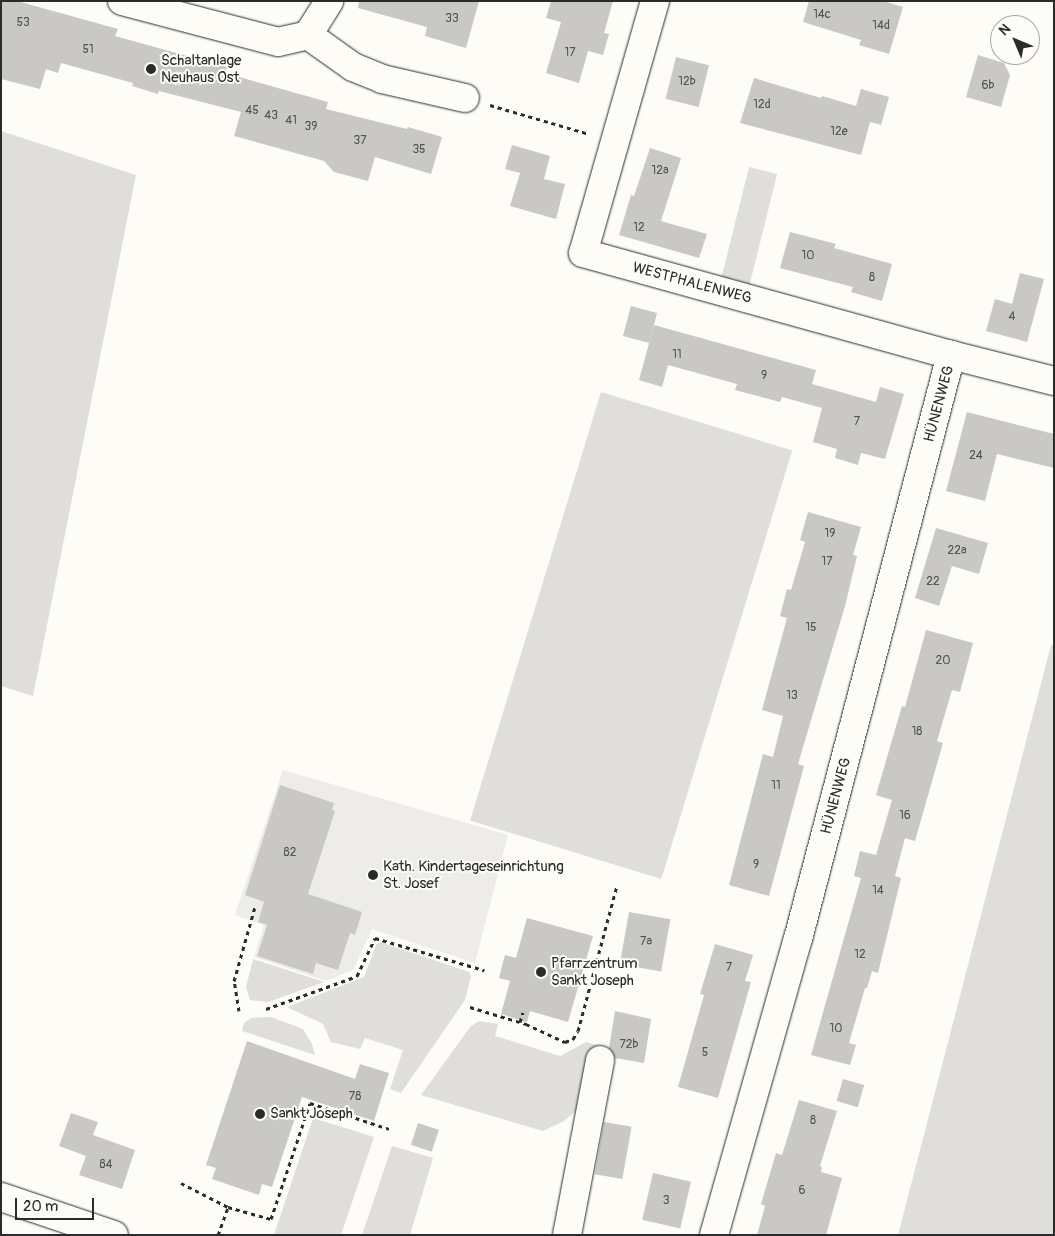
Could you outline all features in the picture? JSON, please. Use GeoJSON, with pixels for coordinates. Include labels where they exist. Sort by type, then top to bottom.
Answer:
{"type":"FeatureCollection","features":[{"type":"Feature","properties":{"kind":"street"},"geometry":{"type":"LineString","coordinates":[[122,1],[278,42],[308,35],[330,1]]}},
{"type":"Feature","properties":{"kind":"street","name":"WESTPHALENWEG"},"geometry":{"type":"LineString","coordinates":[[655,1],[583,253],[951,355],[1054,381]]}},
{"type":"Feature","properties":{"kind":"street"},"geometry":{"type":"LineString","coordinates":[[308,35],[354,67],[382,79],[465,98]]}},
{"type":"Feature","properties":{"kind":"street","name":"HÜNENWEG"},"geometry":{"type":"LineString","coordinates":[[714,1235],[798,939],[951,355]]}},
{"type":"Feature","properties":{"kind":"street"},"geometry":{"type":"LineString","coordinates":[[567,1235],[600,1060]]}},
{"type":"Feature","properties":{"kind":"street"},"geometry":{"type":"LineString","coordinates":[[1,1196],[114,1235]]}},
{"type":"Feature","properties":{"kind":"path"},"geometry":{"type":"LineString","coordinates":[[465,98],[616,141]]}},
{"type":"Feature","properties":{"kind":"path"},"geometry":{"type":"LineString","coordinates":[[470,1007],[520,1022],[565,1042],[573,1039],[578,1030],[616,885]]}},
{"type":"Feature","properties":{"kind":"path"},"geometry":{"type":"LineString","coordinates":[[239,1011],[234,981],[255,907]]}},
{"type":"Feature","properties":{"kind":"path"},"geometry":{"type":"LineString","coordinates":[[266,1009],[357,976],[375,938],[484,970]]}},
{"type":"Feature","properties":{"kind":"path"},"geometry":{"type":"LineString","coordinates":[[520,1022],[523,1012]]}},
{"type":"Feature","properties":{"kind":"path"},"geometry":{"type":"LineString","coordinates":[[180,1183],[228,1207],[271,1219],[310,1103],[389,1129]]}},
{"type":"Feature","properties":{"kind":"path"},"geometry":{"type":"LineString","coordinates":[[218,1235],[228,1207]]}},
{"type":"Feature","properties":{"kind":"shaded area"},"geometry":{"type":"Polygon","coordinates":[[[1,131],[136,175],[33,696],[1,686],[1,131]]]}},
{"type":"Feature","properties":{"kind":"shaded area"},"geometry":{"type":"Polygon","coordinates":[[[749,167],[777,174],[750,285],[721,278],[749,167]]]}},
{"type":"Feature","properties":{"kind":"shaded area"},"geometry":{"type":"Polygon","coordinates":[[[601,392],[792,450],[661,879],[470,820],[601,392]]]}},
{"type":"Feature","properties":{"kind":"shaded area"},"geometry":{"type":"Polygon","coordinates":[[[1051,645],[1054,646],[1054,1235],[898,1235],[1051,645]]]}},
{"type":"Feature","properties":{"kind":"shaded area","name":"Kath. Kindertageseinrichtung St. Josef"},"geometry":{"type":"Polygon","coordinates":[[[283,770],[508,835],[475,963],[372,929],[353,970],[326,981],[254,957],[264,925],[235,915],[283,770]]]}},
{"type":"Feature","properties":{"kind":"shaded area"},"geometry":{"type":"Polygon","coordinates":[[[380,942],[469,972],[471,976],[465,1000],[401,1093],[390,1089],[403,1050],[365,1038],[360,1049],[331,1042],[323,1024],[287,1007],[364,977],[376,945],[380,942]]]}},
{"type":"Feature","properties":{"kind":"shaded area"},"geometry":{"type":"Polygon","coordinates":[[[253,959],[324,982],[268,1002],[250,1000],[246,987],[253,959]]]}},
{"type":"Feature","properties":{"kind":"shaded area"},"geometry":{"type":"Polygon","coordinates":[[[271,1017],[303,1029],[312,1044],[315,1055],[242,1031],[244,1023],[251,1018],[271,1017]]]}},
{"type":"Feature","properties":{"kind":"shaded area"},"geometry":{"type":"Polygon","coordinates":[[[479,1021],[498,1024],[495,1036],[560,1056],[586,1042],[596,1045],[583,1105],[564,1121],[543,1131],[421,1095],[471,1026],[479,1021]]]}},
{"type":"Feature","properties":{"kind":"shaded area"},"geometry":{"type":"Polygon","coordinates":[[[313,1118],[374,1137],[341,1235],[274,1235],[313,1118]]]}},
{"type":"Feature","properties":{"kind":"shaded area"},"geometry":{"type":"Polygon","coordinates":[[[392,1146],[433,1158],[410,1235],[362,1235],[392,1146]]]}},
{"type":"Feature","properties":{"kind":"building"},"geometry":{"type":"Polygon","coordinates":[[[1,1],[17,1],[118,29],[115,36],[227,67],[225,73],[328,102],[326,109],[407,129],[408,127],[442,137],[431,174],[375,157],[368,181],[334,172],[324,161],[234,136],[241,112],[159,91],[158,94],[132,86],[133,83],[61,63],[58,73],[46,69],[40,89],[1,79],[1,1]]]}},
{"type":"Feature","properties":{"kind":"building"},"geometry":{"type":"Polygon","coordinates":[[[359,1],[479,1],[466,48],[425,36],[427,27],[358,8],[359,1]]]}},
{"type":"Feature","properties":{"kind":"building"},"geometry":{"type":"Polygon","coordinates":[[[551,1],[613,1],[604,33],[609,34],[603,55],[588,51],[579,83],[546,73],[561,22],[546,18],[551,1]]]}},
{"type":"Feature","properties":{"kind":"building"},"geometry":{"type":"Polygon","coordinates":[[[809,1],[883,1],[903,7],[889,54],[859,45],[861,40],[803,22],[809,1]]]}},
{"type":"Feature","properties":{"kind":"building"},"geometry":{"type":"Polygon","coordinates":[[[978,55],[990,59],[990,65],[1005,65],[1010,75],[1001,107],[966,97],[978,55]]]}},
{"type":"Feature","properties":{"kind":"building"},"geometry":{"type":"Polygon","coordinates":[[[676,57],[709,65],[699,107],[666,99],[676,57]]]}},
{"type":"Feature","properties":{"kind":"building"},"geometry":{"type":"Polygon","coordinates":[[[754,78],[821,98],[822,96],[856,106],[861,89],[889,97],[881,125],[870,122],[861,155],[740,123],[754,78]]]}},
{"type":"Feature","properties":{"kind":"building"},"geometry":{"type":"Polygon","coordinates":[[[512,145],[550,156],[544,179],[565,184],[556,219],[510,206],[520,173],[505,169],[512,145]]]}},
{"type":"Feature","properties":{"kind":"building"},"geometry":{"type":"Polygon","coordinates":[[[650,148],[681,158],[661,221],[707,234],[699,258],[619,235],[631,195],[634,196],[650,148]]]}},
{"type":"Feature","properties":{"kind":"building"},"geometry":{"type":"Polygon","coordinates":[[[790,232],[836,244],[834,248],[892,264],[882,301],[851,292],[853,287],[780,268],[790,232]]]}},
{"type":"Feature","properties":{"kind":"building"},"geometry":{"type":"Polygon","coordinates":[[[1020,273],[1044,279],[1027,342],[986,331],[995,299],[1012,304],[1020,273]]]}},
{"type":"Feature","properties":{"kind":"building"},"geometry":{"type":"Polygon","coordinates":[[[631,306],[657,313],[649,343],[623,336],[631,306]]]}},
{"type":"Feature","properties":{"kind":"building"},"geometry":{"type":"Polygon","coordinates":[[[654,325],[816,370],[812,384],[876,402],[880,387],[904,394],[885,459],[861,453],[858,465],[835,458],[837,449],[813,442],[822,408],[782,397],[780,402],[735,390],[737,384],[668,365],[662,387],[639,380],[654,325]]]}},
{"type":"Feature","properties":{"kind":"building"},"geometry":{"type":"Polygon","coordinates":[[[967,412],[1054,434],[1054,468],[997,454],[985,501],[946,491],[967,412]]]}},
{"type":"Feature","properties":{"kind":"building"},"geometry":{"type":"Polygon","coordinates":[[[808,512],[861,527],[853,555],[857,556],[845,606],[798,764],[804,766],[769,896],[729,885],[763,754],[773,757],[783,716],[762,710],[787,618],[780,616],[787,589],[791,590],[805,542],[800,540],[808,512]]]}},
{"type":"Feature","properties":{"kind":"building"},"geometry":{"type":"Polygon","coordinates":[[[936,528],[988,543],[979,574],[952,566],[939,606],[915,598],[936,528]]]}},
{"type":"Feature","properties":{"kind":"building"},"geometry":{"type":"Polygon","coordinates":[[[926,630],[973,643],[960,692],[952,690],[937,741],[943,743],[915,841],[905,838],[895,876],[901,878],[878,973],[872,971],[849,1043],[856,1045],[850,1065],[811,1055],[861,878],[854,876],[860,851],[876,855],[892,800],[876,795],[902,706],[905,707],[926,630]]]}},
{"type":"Feature","properties":{"kind":"building"},"geometry":{"type":"Polygon","coordinates":[[[280,785],[334,803],[332,810],[335,811],[308,894],[362,912],[355,935],[350,933],[338,970],[316,963],[313,974],[257,956],[267,925],[258,922],[264,902],[245,895],[280,785]]]}},
{"type":"Feature","properties":{"kind":"building"},"geometry":{"type":"Polygon","coordinates":[[[629,912],[670,919],[661,971],[620,964],[629,912]]]}},
{"type":"Feature","properties":{"kind":"building","name":"Pfarrzentrum Sankt Joseph"},"geometry":{"type":"Polygon","coordinates":[[[527,918],[593,936],[568,1022],[530,1011],[527,1022],[501,1014],[510,981],[499,978],[502,966],[505,955],[516,958],[527,918]]]}},
{"type":"Feature","properties":{"kind":"building"},"geometry":{"type":"Polygon","coordinates":[[[715,944],[753,955],[745,981],[751,982],[718,1098],[678,1087],[704,995],[700,994],[715,944]]]}},
{"type":"Feature","properties":{"kind":"building"},"geometry":{"type":"Polygon","coordinates":[[[615,1011],[651,1019],[644,1063],[615,1058],[609,1048],[615,1011]]]}},
{"type":"Feature","properties":{"kind":"building","name":"Sankt Joseph"},"geometry":{"type":"Polygon","coordinates":[[[247,1041],[355,1079],[360,1064],[389,1073],[374,1121],[302,1097],[272,1187],[262,1184],[259,1195],[212,1179],[216,1168],[206,1165],[247,1041]]]}},
{"type":"Feature","properties":{"kind":"building"},"geometry":{"type":"Polygon","coordinates":[[[843,1079],[864,1085],[858,1107],[837,1101],[843,1079]]]}},
{"type":"Feature","properties":{"kind":"building"},"geometry":{"type":"Polygon","coordinates":[[[799,1100],[837,1111],[820,1166],[822,1167],[821,1172],[842,1178],[826,1235],[757,1235],[765,1206],[761,1204],[776,1153],[782,1155],[799,1100]]]}},
{"type":"Feature","properties":{"kind":"building"},"geometry":{"type":"Polygon","coordinates":[[[71,1113],[98,1122],[93,1135],[135,1150],[122,1189],[79,1175],[86,1156],[59,1146],[71,1113]]]}},
{"type":"Feature","properties":{"kind":"building"},"geometry":{"type":"Polygon","coordinates":[[[604,1122],[632,1127],[622,1179],[595,1174],[604,1122]]]}},
{"type":"Feature","properties":{"kind":"building"},"geometry":{"type":"Polygon","coordinates":[[[418,1123],[439,1130],[432,1152],[411,1145],[418,1123]]]}},
{"type":"Feature","properties":{"kind":"building"},"geometry":{"type":"Polygon","coordinates":[[[653,1173],[691,1182],[680,1229],[642,1220],[653,1173]]]}},
{"type":"Feature","properties":{"kind":"place","name":"Schaltanlage Neuhaus Ost"},"geometry":{"type":"Point","coordinates":[151,69]}},
{"type":"Feature","properties":{"kind":"place","name":"Kath. Kindertageseinrichtung St. Josef"},"geometry":{"type":"Point","coordinates":[373,875]}},
{"type":"Feature","properties":{"kind":"place","name":"Pfarrzentrum Sankt Joseph"},"geometry":{"type":"Point","coordinates":[541,972]}},
{"type":"Feature","properties":{"kind":"place","name":"Sankt Joseph"},"geometry":{"type":"Point","coordinates":[260,1114]}}]}
